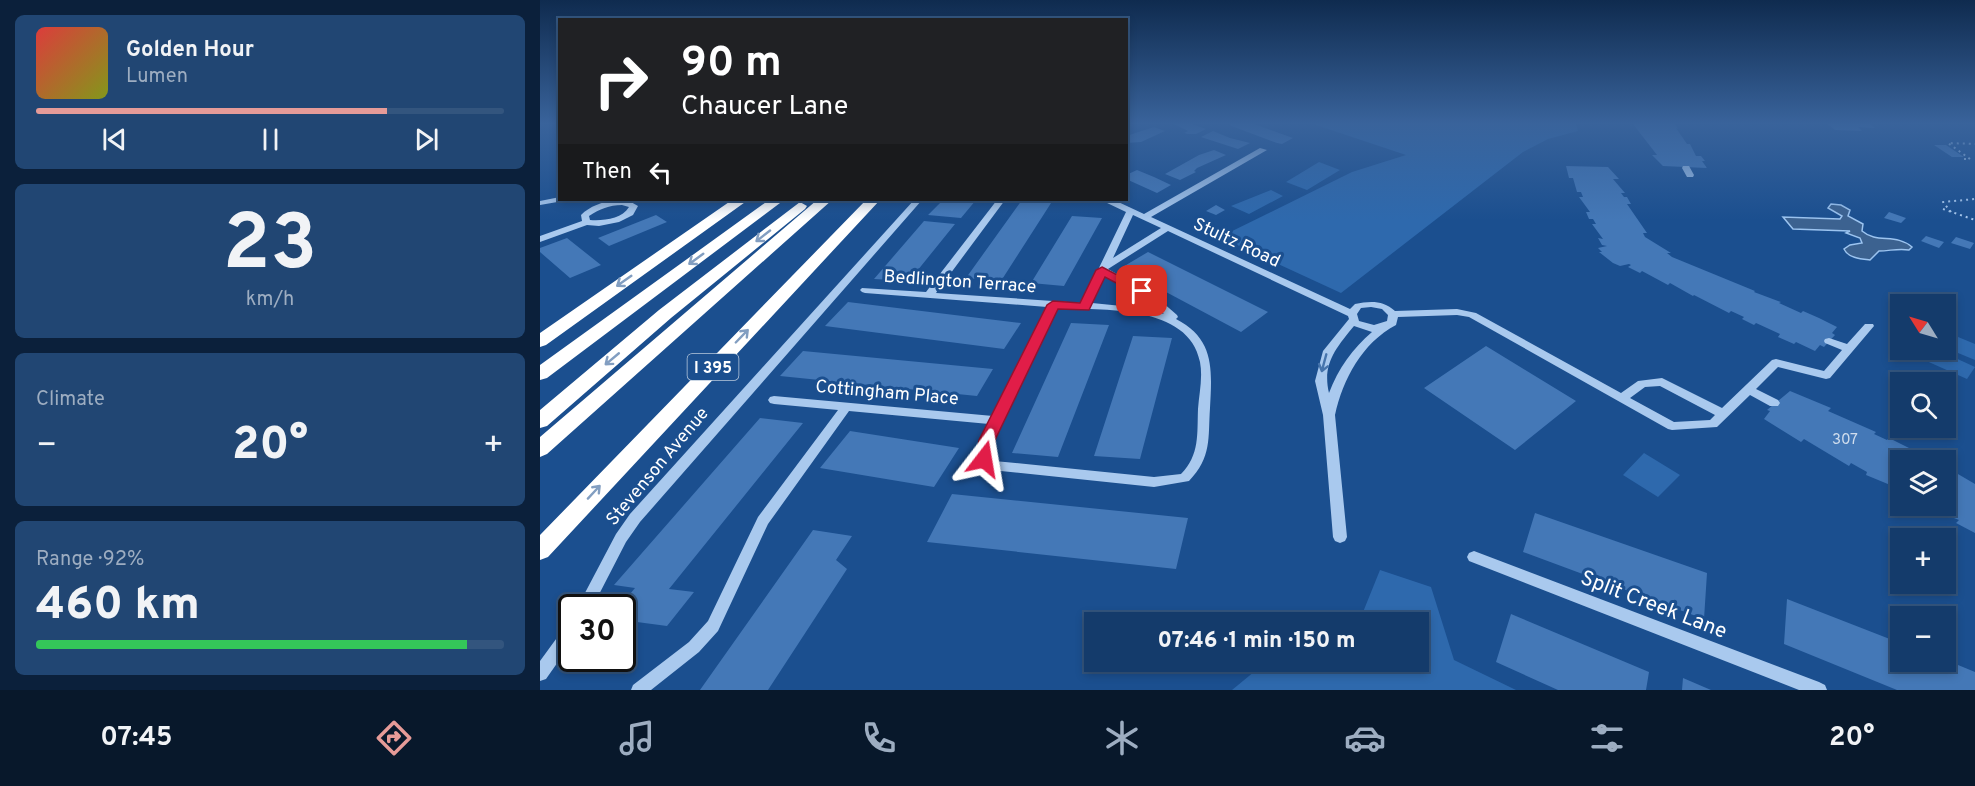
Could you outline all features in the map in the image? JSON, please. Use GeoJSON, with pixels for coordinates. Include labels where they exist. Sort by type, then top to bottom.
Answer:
{"type":"FeatureCollection","features":[{"type":"Feature","properties":{"kind":"highway"},"geometry":{"type":"LineString","coordinates":[[540,341],[740,201]]}},
{"type":"Feature","properties":{"kind":"highway"},"geometry":{"type":"LineString","coordinates":[[540,374],[776,201]]}},
{"type":"Feature","properties":{"kind":"highway"},"geometry":{"type":"LineString","coordinates":[[540,421],[665,314],[808,201]]}},
{"type":"Feature","properties":{"kind":"highway"},"geometry":{"type":"LineString","coordinates":[[540,450],[824,201]]}},
{"type":"Feature","properties":{"kind":"highway","name":"I 395"},"geometry":{"type":"LineString","coordinates":[[545,545],[872,201]]}},
{"type":"Feature","properties":{"kind":"street"},"geometry":{"type":"LineString","coordinates":[[1145,217],[1252,156]]}},
{"type":"Feature","properties":{"kind":"street"},"geometry":{"type":"LineString","coordinates":[[540,203],[558,199]]}},
{"type":"Feature","properties":{"kind":"street","name":"Stevenson Avenue"},"geometry":{"type":"LineString","coordinates":[[591,594],[621,538],[641,511],[917,201]]}},
{"type":"Feature","properties":{"kind":"street"},"geometry":{"type":"LineString","coordinates":[[929,295],[1000,201]]}},
{"type":"Feature","properties":{"kind":"street","name":"Stultz Road"},"geometry":{"type":"LineString","coordinates":[[1110,201],[1353,316]]}},
{"type":"Feature","properties":{"kind":"street"},"geometry":{"type":"LineString","coordinates":[[540,239],[586,222],[599,223],[616,220],[630,213],[634,206],[627,202],[611,202],[585,215],[586,222]]}},
{"type":"Feature","properties":{"kind":"street"},"geometry":{"type":"LineString","coordinates":[[1085,307],[1131,210]]}},
{"type":"Feature","properties":{"kind":"street"},"geometry":{"type":"LineString","coordinates":[[1103,269],[1168,228]]}},
{"type":"Feature","properties":{"kind":"street"},"geometry":{"type":"LineString","coordinates":[[1053,305],[996,420],[984,447],[984,459],[991,465],[1005,467],[1154,482],[1185,478],[1202,458],[1206,368],[1197,341],[1151,297],[1103,269]]}},
{"type":"Feature","properties":{"kind":"street","name":"Bedlington Terrace"},"geometry":{"type":"LineString","coordinates":[[865,290],[1160,314],[1178,322]]}},
{"type":"Feature","properties":{"kind":"street"},"geometry":{"type":"LineString","coordinates":[[1340,537],[1329,416],[1323,397],[1323,365],[1328,351],[1358,306],[1371,304],[1385,307],[1394,314],[1457,312],[1472,315],[1672,426],[1713,424],[1776,363],[1826,375],[1869,326]]}},
{"type":"Feature","properties":{"kind":"street"},"geometry":{"type":"LineString","coordinates":[[1329,416],[1337,387],[1346,370],[1364,344],[1392,323],[1394,314]]}},
{"type":"Feature","properties":{"kind":"street"},"geometry":{"type":"LineString","coordinates":[[1353,316],[1355,323],[1367,329],[1382,329]]}},
{"type":"Feature","properties":{"kind":"street"},"geometry":{"type":"LineString","coordinates":[[1830,341],[1849,349]]}},
{"type":"Feature","properties":{"kind":"street"},"geometry":{"type":"LineString","coordinates":[[1622,398],[1642,384],[1662,382],[1723,414]]}},
{"type":"Feature","properties":{"kind":"street"},"geometry":{"type":"LineString","coordinates":[[1748,389],[1774,403]]}},
{"type":"Feature","properties":{"kind":"street","name":"Cottingham Place"},"geometry":{"type":"LineString","coordinates":[[774,400],[996,420]]}},
{"type":"Feature","properties":{"kind":"street"},"geometry":{"type":"LineString","coordinates":[[639,690],[694,647],[712,626],[763,520],[846,407]]}},
{"type":"Feature","properties":{"kind":"street","name":"Split Creek Lane"},"geometry":{"type":"LineString","coordinates":[[1474,557],[1819,690]]}},
{"type":"Feature","properties":{"kind":"street"},"geometry":{"type":"LineString","coordinates":[[540,674],[558,648]]}},
{"type":"Feature","properties":{"kind":"path"},"geometry":{"type":"LineString","coordinates":[[1964,159],[1970,159],[1966,156]]}},
{"type":"Feature","properties":{"kind":"path"},"geometry":{"type":"LineString","coordinates":[[1951,212],[1943,202],[1975,199]]}},
{"type":"Feature","properties":{"kind":"path"},"geometry":{"type":"LineString","coordinates":[[1943,209],[1975,220]]}},
{"type":"Feature","properties":{"kind":"shaded area"},"geometry":{"type":"Polygon","coordinates":[[[1402,156],[1518,156],[1341,293],[1220,237],[1352,172],[1402,156]]]}},
{"type":"Feature","properties":{"kind":"shaded area"},"geometry":{"type":"Polygon","coordinates":[[[1319,162],[1340,170],[1307,190],[1286,182],[1319,162]]]}},
{"type":"Feature","properties":{"kind":"shaded area"},"geometry":{"type":"Polygon","coordinates":[[[1271,190],[1283,196],[1249,214],[1231,206],[1271,190]]]}},
{"type":"Feature","properties":{"kind":"shaded area"},"geometry":{"type":"Polygon","coordinates":[[[1831,204],[1841,205],[1850,210],[1848,216],[1863,224],[1862,231],[1868,235],[1900,240],[1912,247],[1909,250],[1879,251],[1870,260],[1859,258],[1848,254],[1844,249],[1850,245],[1862,243],[1860,238],[1846,233],[1850,231],[1793,229],[1783,217],[1840,219],[1842,216],[1828,208],[1831,204]]]}},
{"type":"Feature","properties":{"kind":"shaded area"},"geometry":{"type":"Polygon","coordinates":[[[1956,336],[1975,344],[1975,360],[1956,352],[1956,336]]]}},
{"type":"Feature","properties":{"kind":"shaded area"},"geometry":{"type":"Polygon","coordinates":[[[1956,358],[1975,367],[1967,379],[1956,372],[1924,360],[1956,358]]]}},
{"type":"Feature","properties":{"kind":"shaded area"},"geometry":{"type":"Polygon","coordinates":[[[1644,453],[1680,475],[1658,497],[1623,475],[1644,453]]]}},
{"type":"Feature","properties":{"kind":"shaded area"},"geometry":{"type":"Polygon","coordinates":[[[1380,570],[1431,587],[1454,660],[1516,690],[1232,690],[1254,672],[1429,672],[1429,612],[1363,612],[1380,570]]]}},
{"type":"Feature","properties":{"kind":"building"},"geometry":{"type":"Polygon","coordinates":[[[1197,156],[1223,156],[1197,168],[1194,171],[1196,172],[1180,180],[1165,174],[1197,156]]]}},
{"type":"Feature","properties":{"kind":"building"},"geometry":{"type":"Polygon","coordinates":[[[1653,156],[1701,156],[1707,168],[1663,166],[1653,156]]]}},
{"type":"Feature","properties":{"kind":"building"},"geometry":{"type":"Polygon","coordinates":[[[1566,166],[1608,167],[1619,179],[1613,179],[1625,193],[1621,193],[1627,197],[1631,204],[1627,204],[1647,233],[1643,233],[1645,237],[1671,253],[1667,253],[1672,257],[1781,302],[1779,303],[1801,313],[1803,311],[1819,318],[1837,327],[1832,333],[1835,335],[1824,347],[1820,345],[1815,351],[1778,337],[1780,334],[1756,323],[1754,325],[1742,319],[1744,317],[1731,311],[1729,313],[1670,283],[1668,285],[1642,271],[1640,273],[1628,267],[1631,265],[1629,264],[1620,266],[1613,263],[1599,252],[1602,252],[1598,248],[1607,246],[1602,245],[1598,238],[1603,239],[1592,224],[1596,224],[1593,219],[1589,219],[1586,212],[1590,212],[1579,197],[1583,197],[1581,192],[1577,192],[1573,178],[1569,178],[1566,166]]]}},
{"type":"Feature","properties":{"kind":"building"},"geometry":{"type":"Polygon","coordinates":[[[1137,170],[1171,185],[1157,193],[1128,180],[1128,174],[1137,170]]]}},
{"type":"Feature","properties":{"kind":"building"},"geometry":{"type":"Polygon","coordinates":[[[942,201],[975,201],[961,218],[928,215],[942,201]]]}},
{"type":"Feature","properties":{"kind":"building"},"geometry":{"type":"Polygon","coordinates":[[[1021,201],[1052,201],[1001,281],[966,278],[1021,201]]]}},
{"type":"Feature","properties":{"kind":"building"},"geometry":{"type":"Polygon","coordinates":[[[1216,205],[1225,210],[1216,215],[1206,211],[1216,205]]]}},
{"type":"Feature","properties":{"kind":"building"},"geometry":{"type":"Polygon","coordinates":[[[1889,212],[1906,218],[1901,223],[1884,218],[1889,212]]]}},
{"type":"Feature","properties":{"kind":"building"},"geometry":{"type":"Polygon","coordinates":[[[656,215],[667,222],[609,246],[598,238],[656,215]]]}},
{"type":"Feature","properties":{"kind":"building"},"geometry":{"type":"Polygon","coordinates":[[[1072,216],[1102,218],[1064,286],[1031,283],[1072,216]]]}},
{"type":"Feature","properties":{"kind":"building"},"geometry":{"type":"Polygon","coordinates":[[[924,221],[955,224],[909,281],[874,279],[924,221]]]}},
{"type":"Feature","properties":{"kind":"building"},"geometry":{"type":"Polygon","coordinates":[[[1926,236],[1944,242],[1939,248],[1921,241],[1926,236]]]}},
{"type":"Feature","properties":{"kind":"building"},"geometry":{"type":"Polygon","coordinates":[[[1956,237],[1974,243],[1970,249],[1951,243],[1956,237]]]}},
{"type":"Feature","properties":{"kind":"building"},"geometry":{"type":"Polygon","coordinates":[[[567,238],[601,265],[570,278],[540,252],[540,248],[567,238]]]}},
{"type":"Feature","properties":{"kind":"building"},"geometry":{"type":"Polygon","coordinates":[[[1148,252],[1268,312],[1241,332],[1121,268],[1148,252]]]}},
{"type":"Feature","properties":{"kind":"building"},"geometry":{"type":"Polygon","coordinates":[[[848,302],[1021,323],[1004,349],[825,326],[848,302]]]}},
{"type":"Feature","properties":{"kind":"building"},"geometry":{"type":"Polygon","coordinates":[[[1071,323],[1109,325],[1058,457],[1012,453],[1071,323]]]}},
{"type":"Feature","properties":{"kind":"building"},"geometry":{"type":"Polygon","coordinates":[[[1133,336],[1172,338],[1140,459],[1094,456],[1133,336]]]}},
{"type":"Feature","properties":{"kind":"building"},"geometry":{"type":"Polygon","coordinates":[[[1486,346],[1576,401],[1515,450],[1424,388],[1486,346]]]}},
{"type":"Feature","properties":{"kind":"building"},"geometry":{"type":"Polygon","coordinates":[[[803,351],[993,369],[977,396],[780,376],[803,351]]]}},
{"type":"Feature","properties":{"kind":"building"},"geometry":{"type":"Polygon","coordinates":[[[1790,391],[1831,408],[1828,411],[1876,432],[1874,434],[1887,440],[1889,438],[1909,448],[1908,450],[1890,450],[1890,485],[1866,475],[1867,472],[1851,463],[1849,466],[1804,439],[1801,442],[1764,419],[1770,411],[1767,410],[1790,391]]]}},
{"type":"Feature","properties":{"kind":"building"},"geometry":{"type":"Polygon","coordinates":[[[760,418],[803,423],[669,589],[694,592],[667,626],[636,622],[636,594],[630,594],[635,588],[614,585],[760,418]]]}},
{"type":"Feature","properties":{"kind":"building"},"geometry":{"type":"Polygon","coordinates":[[[850,431],[959,448],[934,487],[820,468],[850,431]]]}},
{"type":"Feature","properties":{"kind":"building"},"geometry":{"type":"Polygon","coordinates":[[[1956,473],[1975,484],[1975,533],[1956,523],[1959,520],[1949,516],[1956,516],[1956,473]]]}},
{"type":"Feature","properties":{"kind":"building"},"geometry":{"type":"Polygon","coordinates":[[[952,494],[1188,518],[1176,569],[927,542],[952,494]]]}},
{"type":"Feature","properties":{"kind":"building"},"geometry":{"type":"Polygon","coordinates":[[[1535,513],[1707,573],[1704,619],[1523,552],[1535,513]]]}},
{"type":"Feature","properties":{"kind":"building"},"geometry":{"type":"Polygon","coordinates":[[[813,530],[852,536],[836,560],[847,569],[768,690],[700,690],[813,530]]]}},
{"type":"Feature","properties":{"kind":"building"},"geometry":{"type":"Polygon","coordinates":[[[1787,599],[1890,639],[1890,672],[1956,672],[1956,664],[1975,672],[1975,690],[1897,690],[1784,644],[1787,599]]]}},
{"type":"Feature","properties":{"kind":"building"},"geometry":{"type":"Polygon","coordinates":[[[1511,614],[1649,672],[1646,690],[1558,690],[1496,662],[1511,614]]]}},
{"type":"Feature","properties":{"kind":"building"},"geometry":{"type":"Polygon","coordinates":[[[1683,678],[1711,690],[1682,690],[1683,678]]]}},
{"type":"Feature","properties":{"kind":"route"},"geometry":{"type":"LineString","coordinates":[[984,459],[983,453],[987,440],[1053,305],[1085,307],[1102,270],[1142,291]]}}]}
